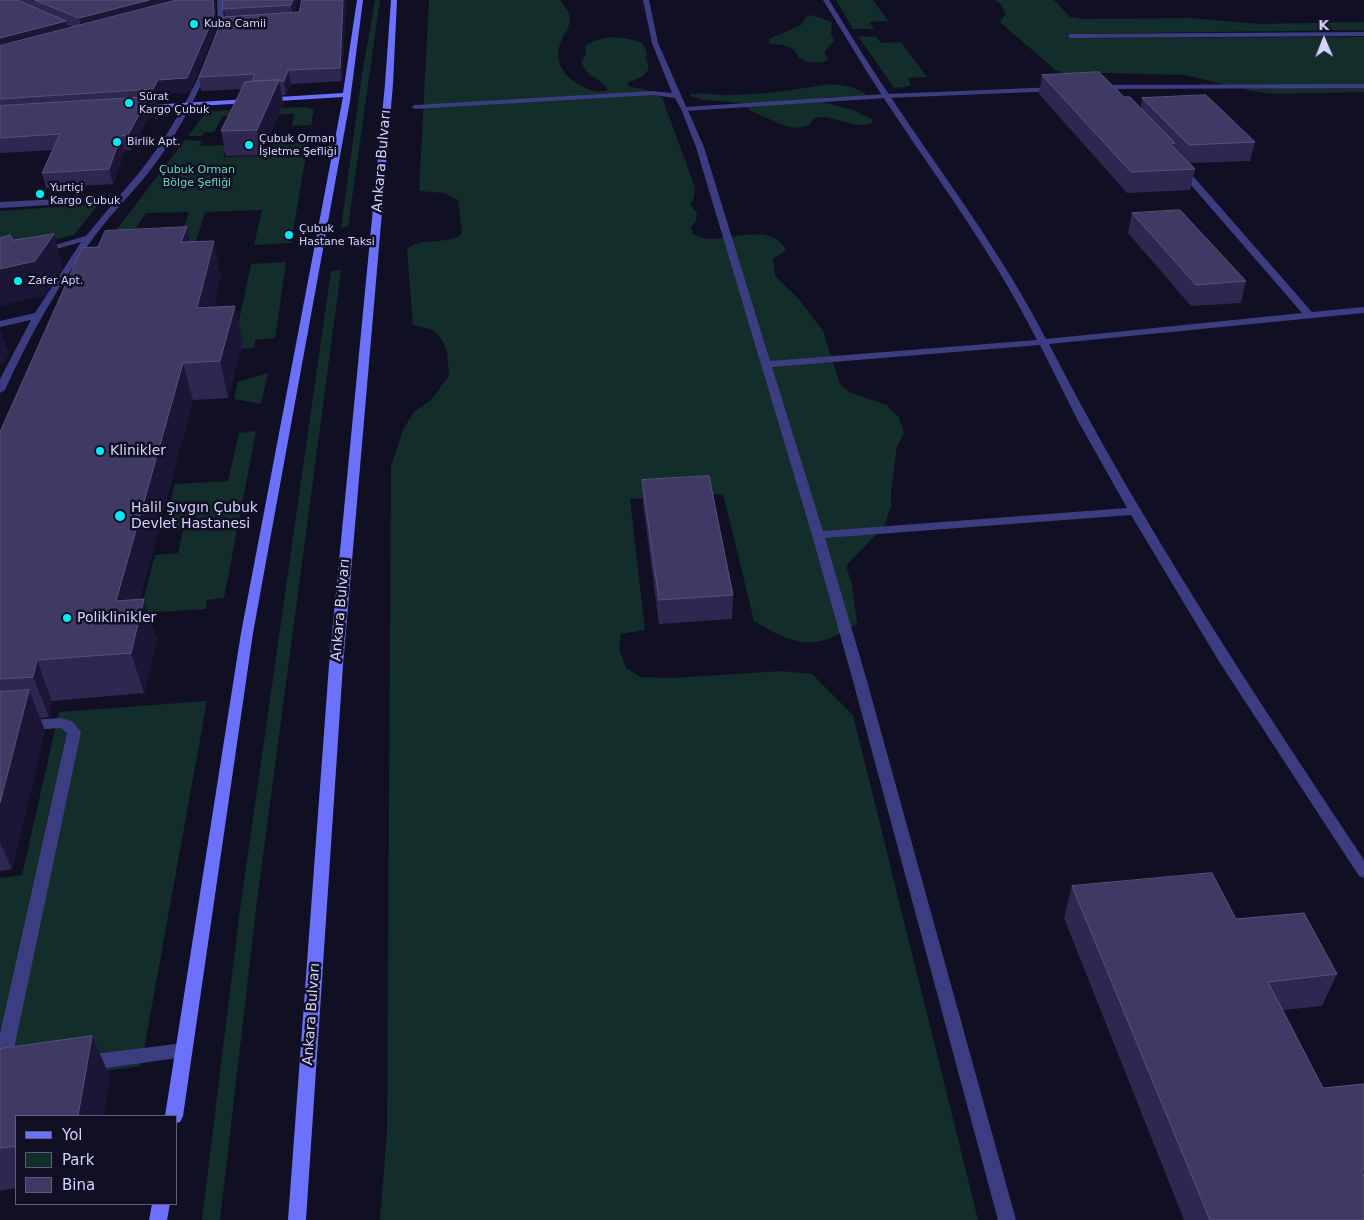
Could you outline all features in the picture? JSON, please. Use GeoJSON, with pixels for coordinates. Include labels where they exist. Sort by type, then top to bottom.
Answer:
{"type":"FeatureCollection","features":[{"type":"Feature","properties":{"kind":"main road"},"geometry":{"type":"LineString","coordinates":[[174,1115],[247,633],[347,95],[360,0]]}},
{"type":"Feature","properties":{"kind":"main road","name":"Ankara Bulvarı"},"geometry":{"type":"LineString","coordinates":[[297,1220],[336,665],[389,84],[394,0]]}},
{"type":"Feature","properties":{"kind":"main road"},"geometry":{"type":"LineString","coordinates":[[124,109],[347,95]]}},
{"type":"Feature","properties":{"kind":"main road"},"geometry":{"type":"LineString","coordinates":[[158,1220],[161,1205]]}},
{"type":"Feature","properties":{"kind":"street"},"geometry":{"type":"LineString","coordinates":[[215,44],[221,26],[220,0]]}},
{"type":"Feature","properties":{"kind":"street"},"geometry":{"type":"LineString","coordinates":[[646,0],[655,43],[676,96],[685,109],[700,147],[818,535],[1007,1220]]}},
{"type":"Feature","properties":{"kind":"street"},"geometry":{"type":"LineString","coordinates":[[826,0],[886,96],[931,161],[1017,294],[1044,342],[1082,419],[1134,511],[1226,660],[1364,872]]}},
{"type":"Feature","properties":{"kind":"street"},"geometry":{"type":"LineString","coordinates":[[221,26],[231,25]]}},
{"type":"Feature","properties":{"kind":"street"},"geometry":{"type":"LineString","coordinates":[[1070,36],[1364,34]]}},
{"type":"Feature","properties":{"kind":"street"},"geometry":{"type":"LineString","coordinates":[[0,390],[13,360],[39,315],[88,238],[165,146],[190,105],[208,61]]}},
{"type":"Feature","properties":{"kind":"street"},"geometry":{"type":"LineString","coordinates":[[1086,88],[1364,86]]}},
{"type":"Feature","properties":{"kind":"street"},"geometry":{"type":"LineString","coordinates":[[1106,87],[1112,94]]}},
{"type":"Feature","properties":{"kind":"street"},"geometry":{"type":"LineString","coordinates":[[685,109],[886,96],[1067,88]]}},
{"type":"Feature","properties":{"kind":"street"},"geometry":{"type":"LineString","coordinates":[[415,107],[626,94],[653,93],[676,96]]}},
{"type":"Feature","properties":{"kind":"street"},"geometry":{"type":"LineString","coordinates":[[1173,159],[1309,315]]}},
{"type":"Feature","properties":{"kind":"street"},"geometry":{"type":"LineString","coordinates":[[0,205],[122,198]]}},
{"type":"Feature","properties":{"kind":"street"},"geometry":{"type":"LineString","coordinates":[[33,253],[88,238]]}},
{"type":"Feature","properties":{"kind":"street"},"geometry":{"type":"LineString","coordinates":[[766,364],[1044,342],[1364,310]]}},
{"type":"Feature","properties":{"kind":"street"},"geometry":{"type":"LineString","coordinates":[[0,324],[39,315]]}},
{"type":"Feature","properties":{"kind":"street"},"geometry":{"type":"LineString","coordinates":[[818,535],[1134,511]]}},
{"type":"Feature","properties":{"kind":"street"},"geometry":{"type":"LineString","coordinates":[[0,727],[61,723],[67,724],[74,732],[3,1056],[2,1067],[9,1071],[18,1072]]}},
{"type":"Feature","properties":{"kind":"street"},"geometry":{"type":"LineString","coordinates":[[67,1065],[184,1050]]}},
{"type":"Feature","properties":{"kind":"green space"},"geometry":{"type":"Polygon","coordinates":[[[375,0],[380,0],[348,227],[341,228],[362,74],[375,0]]]}},
{"type":"Feature","properties":{"kind":"green space"},"geometry":{"type":"Polygon","coordinates":[[[429,0],[560,0],[570,20],[559,46],[560,65],[567,76],[593,91],[608,90],[599,80],[589,75],[581,62],[586,54],[585,46],[599,39],[613,37],[642,43],[647,53],[645,58],[648,63],[647,72],[627,83],[630,87],[644,89],[662,97],[695,188],[694,197],[690,205],[697,213],[696,220],[691,228],[693,234],[702,238],[712,239],[752,234],[772,237],[780,242],[786,250],[773,259],[775,276],[798,298],[823,331],[840,384],[851,393],[887,405],[899,418],[904,434],[897,446],[891,507],[884,526],[846,566],[852,584],[857,624],[821,641],[803,642],[786,638],[754,621],[723,494],[630,499],[645,630],[621,634],[619,649],[626,668],[641,677],[671,678],[782,671],[812,674],[853,715],[978,1220],[380,1220],[387,1133],[391,466],[404,428],[414,412],[431,400],[449,376],[447,350],[440,337],[433,330],[413,325],[407,249],[420,243],[448,240],[462,234],[458,200],[444,193],[419,191],[429,0]]]}},
{"type":"Feature","properties":{"kind":"green space"},"geometry":{"type":"Polygon","coordinates":[[[836,0],[873,0],[888,21],[869,22],[874,29],[853,29],[836,0]]]}},
{"type":"Feature","properties":{"kind":"green space"},"geometry":{"type":"Polygon","coordinates":[[[995,0],[1054,0],[1070,17],[1083,19],[1192,18],[1259,24],[1364,22],[1364,30],[1066,34],[1068,38],[1364,37],[1364,92],[1273,94],[1185,75],[1106,73],[1069,75],[1054,69],[1000,22],[1006,14],[1001,4],[995,0]]]}},
{"type":"Feature","properties":{"kind":"green space"},"geometry":{"type":"Polygon","coordinates":[[[811,15],[832,22],[831,33],[834,41],[824,52],[828,59],[824,62],[808,62],[798,57],[790,47],[769,43],[769,39],[801,25],[806,17],[811,15]]]}},
{"type":"Feature","properties":{"kind":"green space"},"geometry":{"type":"Polygon","coordinates":[[[858,36],[876,37],[881,43],[901,42],[927,77],[908,78],[911,86],[894,88],[858,36]]]}},
{"type":"Feature","properties":{"kind":"green space"},"geometry":{"type":"Polygon","coordinates":[[[828,84],[855,88],[868,97],[856,99],[830,97],[818,101],[853,110],[873,120],[871,123],[857,125],[832,118],[818,117],[808,126],[796,128],[785,126],[751,111],[743,103],[703,100],[690,94],[757,94],[828,84]]]}},
{"type":"Feature","properties":{"kind":"green space","name":"Çubuk Orman Bölge Şefliği"},"geometry":{"type":"Polygon","coordinates":[[[303,107],[314,109],[291,243],[254,245],[262,210],[205,212],[194,248],[176,250],[189,212],[146,213],[119,253],[98,254],[207,111],[303,107]],[[294,114],[223,116],[214,132],[205,132],[202,136],[188,136],[185,140],[202,141],[199,146],[228,145],[223,157],[265,156],[271,142],[308,141],[311,125],[292,126],[294,114]]]}},
{"type":"Feature","properties":{"kind":"green space"},"geometry":{"type":"Polygon","coordinates":[[[99,204],[74,235],[0,252],[0,211],[99,204]]]}},
{"type":"Feature","properties":{"kind":"green space"},"geometry":{"type":"Polygon","coordinates":[[[286,262],[275,338],[255,340],[254,348],[233,349],[251,264],[286,262]]]}},
{"type":"Feature","properties":{"kind":"green space"},"geometry":{"type":"Polygon","coordinates":[[[341,270],[257,901],[220,1220],[202,1220],[239,917],[331,271],[341,270]]]}},
{"type":"Feature","properties":{"kind":"green space"},"geometry":{"type":"Polygon","coordinates":[[[268,373],[261,404],[234,399],[238,382],[268,373]]]}},
{"type":"Feature","properties":{"kind":"green space"},"geometry":{"type":"Polygon","coordinates":[[[256,431],[224,598],[207,600],[206,609],[140,613],[155,555],[178,553],[183,530],[163,530],[175,484],[228,481],[239,433],[256,431]]]}},
{"type":"Feature","properties":{"kind":"green space"},"geometry":{"type":"Polygon","coordinates":[[[207,701],[141,1066],[0,1086],[0,878],[22,875],[59,712],[207,701]]]}},
{"type":"Feature","properties":{"kind":"building"},"geometry":{"type":"Polygon","coordinates":[[[0,0],[17,0],[66,21],[0,38],[0,0]]]}},
{"type":"Feature","properties":{"kind":"building"},"geometry":{"type":"Polygon","coordinates":[[[35,0],[149,0],[79,18],[35,0]]]}},
{"type":"Feature","properties":{"kind":"building"},"geometry":{"type":"Polygon","coordinates":[[[177,0],[213,0],[214,13],[212,21],[187,78],[158,80],[153,89],[0,99],[0,46],[177,0]]]}},
{"type":"Feature","properties":{"kind":"building"},"geometry":{"type":"Polygon","coordinates":[[[223,0],[293,0],[291,5],[223,9],[223,0]]]}},
{"type":"Feature","properties":{"kind":"building"},"geometry":{"type":"Polygon","coordinates":[[[302,0],[343,0],[340,68],[288,70],[284,81],[252,81],[255,74],[199,77],[223,17],[299,12],[302,0]]]}},
{"type":"Feature","properties":{"kind":"building"},"geometry":{"type":"Polygon","coordinates":[[[1099,72],[1124,97],[1130,97],[1175,143],[1170,144],[1195,169],[1131,172],[1042,75],[1099,72]]]}},
{"type":"Feature","properties":{"kind":"building"},"geometry":{"type":"Polygon","coordinates":[[[279,80],[257,130],[221,131],[245,82],[279,80]]]}},
{"type":"Feature","properties":{"kind":"building"},"geometry":{"type":"Polygon","coordinates":[[[1206,95],[1255,142],[1189,145],[1142,98],[1206,95]]]}},
{"type":"Feature","properties":{"kind":"building"},"geometry":{"type":"Polygon","coordinates":[[[149,97],[128,135],[121,136],[109,169],[42,173],[60,134],[0,138],[0,106],[149,97]]]}},
{"type":"Feature","properties":{"kind":"building"},"geometry":{"type":"Polygon","coordinates":[[[1180,210],[1246,281],[1196,285],[1132,213],[1180,210]]]}},
{"type":"Feature","properties":{"kind":"building"},"geometry":{"type":"Polygon","coordinates":[[[187,227],[181,242],[214,241],[197,308],[235,306],[220,361],[183,363],[116,601],[144,599],[131,653],[37,660],[33,677],[0,679],[0,432],[82,248],[98,247],[105,231],[187,227]]]}},
{"type":"Feature","properties":{"kind":"building"},"geometry":{"type":"Polygon","coordinates":[[[54,234],[35,261],[0,269],[0,238],[10,235],[13,240],[54,234]]]}},
{"type":"Feature","properties":{"kind":"building"},"geometry":{"type":"Polygon","coordinates":[[[709,476],[733,595],[659,600],[642,480],[709,476]]]}},
{"type":"Feature","properties":{"kind":"building"},"geometry":{"type":"Polygon","coordinates":[[[29,690],[0,803],[0,692],[29,690]]]}},
{"type":"Feature","properties":{"kind":"building"},"geometry":{"type":"Polygon","coordinates":[[[1212,873],[1236,919],[1304,913],[1337,974],[1268,982],[1323,1088],[1364,1084],[1364,1169],[1361,1169],[1364,1176],[1364,1220],[1210,1220],[1072,886],[1212,873]]]}},
{"type":"Feature","properties":{"kind":"building"},"geometry":{"type":"Polygon","coordinates":[[[92,1036],[78,1115],[15,1115],[15,1146],[0,1148],[0,1049],[92,1036]]]}},
{"type":"Feature","properties":{"kind":"place","name":"Kuba Camii"},"geometry":{"type":"Point","coordinates":[194,24]}},
{"type":"Feature","properties":{"kind":"place","name":"Sürat Kargo Çubuk"},"geometry":{"type":"Point","coordinates":[129,103]}},
{"type":"Feature","properties":{"kind":"place","name":"Birlik Apt."},"geometry":{"type":"Point","coordinates":[117,142]}},
{"type":"Feature","properties":{"kind":"place","name":"Çubuk Orman İşletme Şefliği"},"geometry":{"type":"Point","coordinates":[249,145]}},
{"type":"Feature","properties":{"kind":"place","name":"Yurtiçi Kargo Çubuk"},"geometry":{"type":"Point","coordinates":[40,194]}},
{"type":"Feature","properties":{"kind":"place","name":"Çubuk Hastane Taksi"},"geometry":{"type":"Point","coordinates":[289,235]}},
{"type":"Feature","properties":{"kind":"place","name":"Zafer Apt."},"geometry":{"type":"Point","coordinates":[18,281]}},
{"type":"Feature","properties":{"kind":"place","name":"Klinikler"},"geometry":{"type":"Point","coordinates":[100,451]}},
{"type":"Feature","properties":{"kind":"place","name":"Halil Şıvgın Çubuk Devlet Hastanesi"},"geometry":{"type":"Point","coordinates":[120,516]}},
{"type":"Feature","properties":{"kind":"place","name":"Poliklinikler"},"geometry":{"type":"Point","coordinates":[67,618]}}]}
